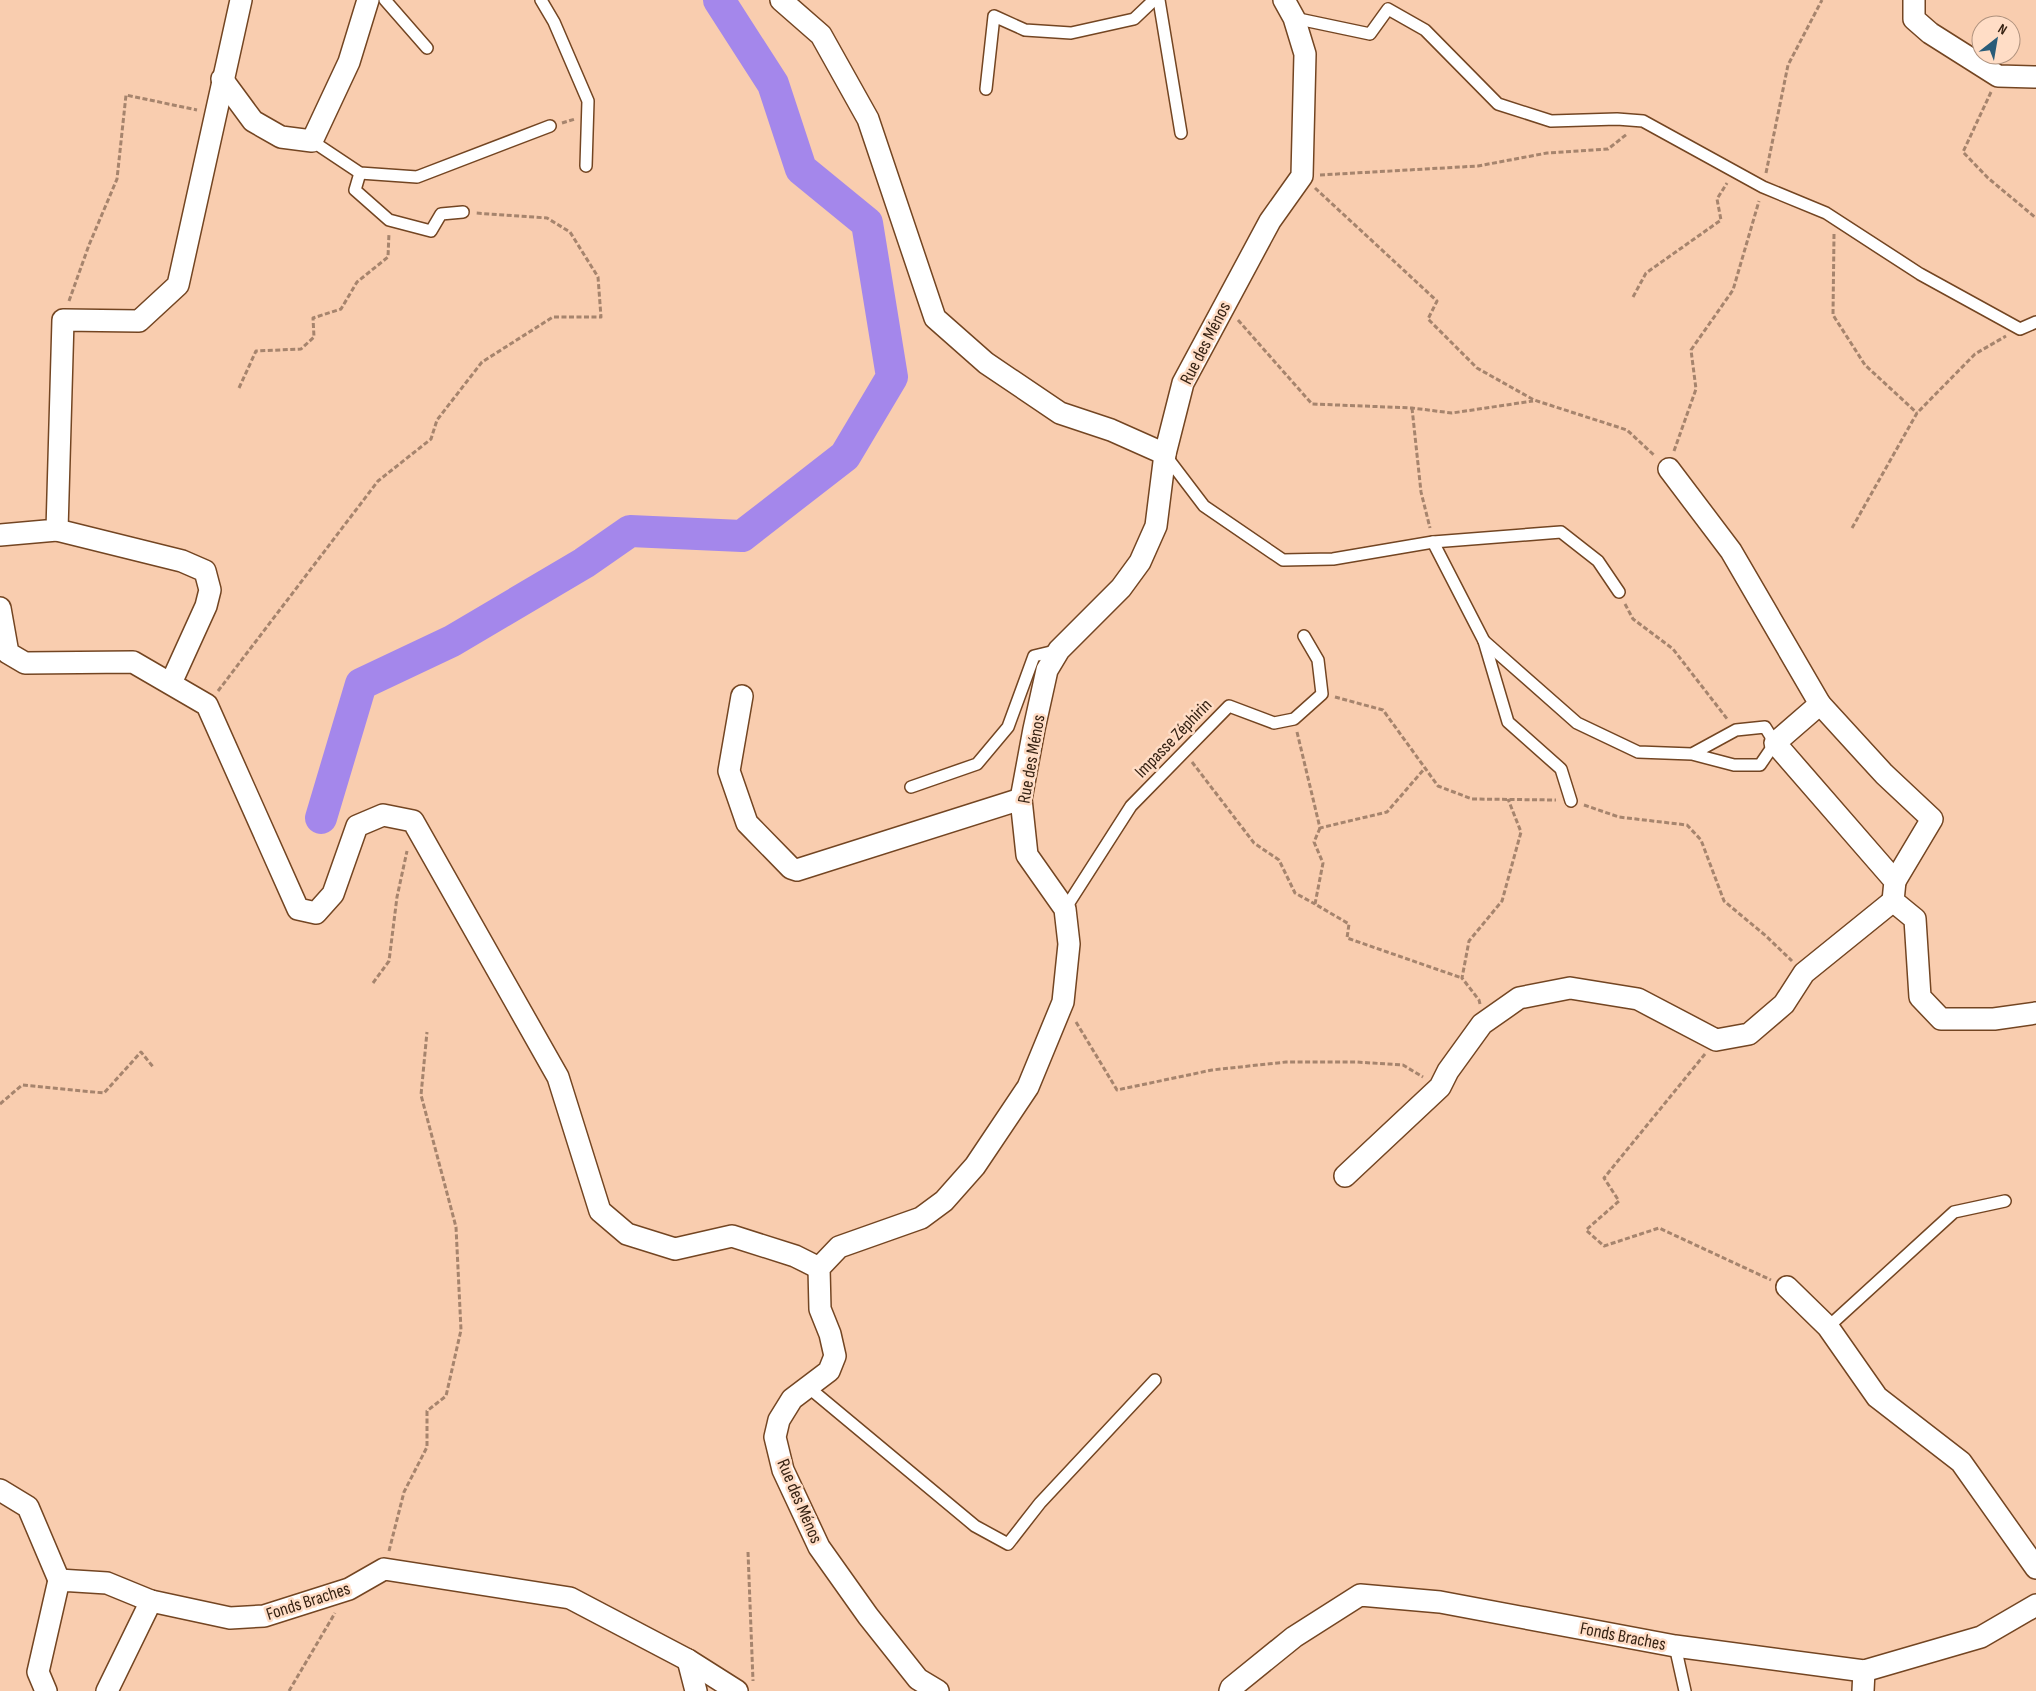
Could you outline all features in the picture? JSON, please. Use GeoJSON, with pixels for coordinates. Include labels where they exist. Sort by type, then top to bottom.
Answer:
{"type":"FeatureCollection","features":[{"type":"Feature","properties":{"kind":"street"},"geometry":{"type":"LineString","coordinates":[[57,530],[63,320],[139,322],[178,285],[222,79],[241,0]]}},
{"type":"Feature","properties":{"kind":"street"},"geometry":{"type":"LineString","coordinates":[[222,79],[253,121],[281,137],[312,141],[349,62],[368,0]]}},
{"type":"Feature","properties":{"kind":"street"},"geometry":{"type":"LineString","coordinates":[[781,0],[821,35],[868,119],[935,318],[986,363],[1060,413],[1112,430],[1165,454]]}},
{"type":"Feature","properties":{"kind":"street"},"geometry":{"type":"LineString","coordinates":[[1914,0],[1914,19],[1930,33],[1998,76],[2036,77]]}},
{"type":"Feature","properties":{"kind":"street"},"geometry":{"type":"LineString","coordinates":[[1289,9],[1305,54],[1302,176]]}},
{"type":"Feature","properties":{"kind":"street","name":"Rue des Ménos"},"geometry":{"type":"LineString","coordinates":[[938,1691],[918,1679],[868,1616],[819,1547],[783,1470],[775,1437],[779,1420],[792,1399],[829,1371],[835,1356],[830,1334],[820,1308],[819,1268],[839,1247],[921,1218],[944,1201],[975,1166],[1028,1087],[1063,1002],[1069,944],[1065,909],[1026,855],[1021,799],[1047,670],[1058,650],[1121,588],[1140,562],[1156,526],[1165,454],[1183,383],[1270,221],[1302,176]]}},
{"type":"Feature","properties":{"kind":"street"},"geometry":{"type":"LineString","coordinates":[[1345,1176],[1440,1086],[1448,1071],[1482,1024],[1519,998],[1570,988],[1638,999],[1716,1040],[1749,1034],[1784,1004],[1804,973],[1894,891],[1932,819],[1884,774],[1820,704],[1731,551],[1668,469]]}},
{"type":"Feature","properties":{"kind":"street"},"geometry":{"type":"LineString","coordinates":[[0,534],[57,530],[182,562],[205,571],[210,590],[206,606],[171,683]]}},
{"type":"Feature","properties":{"kind":"street"},"geometry":{"type":"LineString","coordinates":[[0,608],[4,655],[25,662],[133,662],[207,705],[298,908],[316,913],[333,894],[357,826],[383,815],[413,821],[558,1078],[600,1211],[627,1234],[675,1249],[732,1236],[796,1256],[819,1268]]}},
{"type":"Feature","properties":{"kind":"street"},"geometry":{"type":"LineString","coordinates":[[742,696],[729,771],[747,823],[791,868],[797,870],[1021,799]]}},
{"type":"Feature","properties":{"kind":"street"},"geometry":{"type":"LineString","coordinates":[[1820,704],[1775,744],[1915,919],[1920,997],[1941,1019],[1994,1019],[2036,1012]]}},
{"type":"Feature","properties":{"kind":"street"},"geometry":{"type":"LineString","coordinates":[[1787,1287],[1828,1326],[1877,1397],[1961,1462],[2036,1568]]}},
{"type":"Feature","properties":{"kind":"street"},"geometry":{"type":"LineString","coordinates":[[0,1490],[28,1508],[59,1580],[38,1672],[46,1691]]}},
{"type":"Feature","properties":{"kind":"street"},"geometry":{"type":"LineString","coordinates":[[384,1569],[570,1598],[688,1660],[737,1691]]}},
{"type":"Feature","properties":{"kind":"street","name":"Fonds Braches"},"geometry":{"type":"LineString","coordinates":[[59,1580],[107,1583],[151,1600],[230,1618],[264,1616],[349,1589],[384,1569]]}},
{"type":"Feature","properties":{"kind":"street","name":"Fonds Braches"},"geometry":{"type":"LineString","coordinates":[[1230,1691],[1231,1688],[1294,1637],[1360,1595],[1440,1602],[1864,1681],[1981,1637],[2036,1605]]}},
{"type":"Feature","properties":{"kind":"street"},"geometry":{"type":"LineString","coordinates":[[107,1691],[151,1600]]}},
{"type":"Feature","properties":{"kind":"street"},"geometry":{"type":"LineString","coordinates":[[688,1660],[696,1691]]}},
{"type":"Feature","properties":{"kind":"lane"},"geometry":{"type":"LineString","coordinates":[[385,0],[427,48]]}},
{"type":"Feature","properties":{"kind":"lane"},"geometry":{"type":"LineString","coordinates":[[541,0],[554,22],[588,101],[586,166]]}},
{"type":"Feature","properties":{"kind":"lane"},"geometry":{"type":"LineString","coordinates":[[986,90],[994,16],[1025,30],[1071,33],[1134,19],[1154,0]]}},
{"type":"Feature","properties":{"kind":"lane"},"geometry":{"type":"LineString","coordinates":[[1159,0],[1180,133]]}},
{"type":"Feature","properties":{"kind":"lane"},"geometry":{"type":"LineString","coordinates":[[1289,9],[1370,34],[1388,10],[1424,30],[1498,104],[1551,121],[1617,119],[1644,121],[1763,187],[1834,219],[1920,274],[2020,329],[2036,322]]}},
{"type":"Feature","properties":{"kind":"lane"},"geometry":{"type":"LineString","coordinates":[[312,141],[360,173],[417,177],[550,126]]}},
{"type":"Feature","properties":{"kind":"lane"},"geometry":{"type":"LineString","coordinates":[[360,173],[355,190],[389,220],[431,231],[441,214],[464,212]]}},
{"type":"Feature","properties":{"kind":"lane"},"geometry":{"type":"LineString","coordinates":[[1165,454],[1204,506],[1283,560],[1333,558],[1433,542],[1561,532],[1598,561],[1619,592]]}},
{"type":"Feature","properties":{"kind":"lane"},"geometry":{"type":"LineString","coordinates":[[1433,542],[1484,641],[1508,722],[1561,769],[1571,801]]}},
{"type":"Feature","properties":{"kind":"lane"},"geometry":{"type":"LineString","coordinates":[[1294,719],[1322,694],[1318,660],[1304,636]]}},
{"type":"Feature","properties":{"kind":"lane"},"geometry":{"type":"LineString","coordinates":[[1484,641],[1577,723],[1638,752],[1692,754],[1734,765],[1760,765],[1775,744],[1765,727],[1736,730],[1692,754]]}},
{"type":"Feature","properties":{"kind":"lane"},"geometry":{"type":"LineString","coordinates":[[911,787],[977,764],[1008,726],[1034,656],[1058,650]]}},
{"type":"Feature","properties":{"kind":"lane","name":"Impasse Zéphirin"},"geometry":{"type":"LineString","coordinates":[[1065,909],[1131,806],[1229,706],[1274,723],[1294,719]]}},
{"type":"Feature","properties":{"kind":"lane"},"geometry":{"type":"LineString","coordinates":[[1828,1326],[1954,1212],[2005,1201]]}},
{"type":"Feature","properties":{"kind":"lane"},"geometry":{"type":"LineString","coordinates":[[808,1387],[975,1526],[1008,1544],[1040,1503],[1155,1380]]}},
{"type":"Feature","properties":{"kind":"lane"},"geometry":{"type":"LineString","coordinates":[[1674,1646],[1685,1691]]}},
{"type":"Feature","properties":{"kind":"path"},"geometry":{"type":"LineString","coordinates":[[1302,176],[1436,301],[1428,319],[1477,368],[1534,400],[1628,430],[1668,469],[1696,388],[1691,350],[1733,290],[1763,187],[1788,65],[1822,0]]}},
{"type":"Feature","properties":{"kind":"path"},"geometry":{"type":"LineString","coordinates":[[1998,76],[1962,152],[1988,178],[2036,218]]}},
{"type":"Feature","properties":{"kind":"path"},"geometry":{"type":"LineString","coordinates":[[63,320],[89,245],[117,179],[126,95],[215,114]]}},
{"type":"Feature","properties":{"kind":"path"},"geometry":{"type":"LineString","coordinates":[[550,126],[587,115]]}},
{"type":"Feature","properties":{"kind":"path"},"geometry":{"type":"LineString","coordinates":[[1302,176],[1478,166],[1547,153],[1608,149],[1644,121]]}},
{"type":"Feature","properties":{"kind":"path"},"geometry":{"type":"LineString","coordinates":[[1633,297],[1646,273],[1721,220],[1716,199],[1735,172]]}},
{"type":"Feature","properties":{"kind":"path"},"geometry":{"type":"LineString","coordinates":[[207,705],[255,646],[378,481],[431,439],[437,420],[482,362],[552,317],[601,317],[598,277],[570,232],[547,218],[464,212]]}},
{"type":"Feature","properties":{"kind":"path"},"geometry":{"type":"LineString","coordinates":[[1834,219],[1833,315],[1865,365],[1917,413]]}},
{"type":"Feature","properties":{"kind":"path"},"geometry":{"type":"LineString","coordinates":[[239,388],[256,351],[302,349],[314,337],[313,318],[341,309],[357,282],[388,257],[389,220]]}},
{"type":"Feature","properties":{"kind":"path"},"geometry":{"type":"LineString","coordinates":[[1225,304],[1312,404],[1412,408],[1452,413],[1534,400]]}},
{"type":"Feature","properties":{"kind":"path"},"geometry":{"type":"LineString","coordinates":[[1852,528],[1917,413],[1974,354],[2020,329]]}},
{"type":"Feature","properties":{"kind":"path"},"geometry":{"type":"LineString","coordinates":[[1412,408],[1421,492],[1433,542]]}},
{"type":"Feature","properties":{"kind":"path"},"geometry":{"type":"LineString","coordinates":[[1619,592],[1633,619],[1673,649],[1736,730]]}},
{"type":"Feature","properties":{"kind":"path"},"geometry":{"type":"LineString","coordinates":[[1322,694],[1383,710],[1438,786],[1472,799],[1571,801],[1619,817],[1687,825],[1701,840],[1724,901],[1766,936],[1804,973]]}},
{"type":"Feature","properties":{"kind":"path"},"geometry":{"type":"LineString","coordinates":[[1294,719],[1320,828],[1314,842],[1323,863],[1314,904]]}},
{"type":"Feature","properties":{"kind":"path"},"geometry":{"type":"LineString","coordinates":[[1184,752],[1254,843],[1279,860],[1293,885],[1294,893],[1349,924],[1347,938],[1462,978],[1479,1000],[1482,1024]]}},
{"type":"Feature","properties":{"kind":"path"},"geometry":{"type":"LineString","coordinates":[[1320,828],[1387,812],[1425,768]]}},
{"type":"Feature","properties":{"kind":"path"},"geometry":{"type":"LineString","coordinates":[[1462,978],[1469,941],[1502,902],[1520,832],[1508,799]]}},
{"type":"Feature","properties":{"kind":"path"},"geometry":{"type":"LineString","coordinates":[[373,983],[389,961],[397,897],[413,821]]}},
{"type":"Feature","properties":{"kind":"path"},"geometry":{"type":"LineString","coordinates":[[1063,1002],[1117,1090],[1212,1070],[1286,1062],[1356,1062],[1403,1065],[1440,1086]]}},
{"type":"Feature","properties":{"kind":"path"},"geometry":{"type":"LineString","coordinates":[[384,1569],[404,1492],[427,1447],[427,1412],[446,1396],[461,1330],[456,1227],[422,1095],[427,1032]]}},
{"type":"Feature","properties":{"kind":"path"},"geometry":{"type":"LineString","coordinates":[[1716,1040],[1604,1178],[1619,1202],[1586,1230],[1604,1246],[1659,1228],[1787,1287]]}},
{"type":"Feature","properties":{"kind":"path"},"geometry":{"type":"LineString","coordinates":[[0,1104],[22,1085],[104,1093],[141,1052],[154,1068]]}},
{"type":"Feature","properties":{"kind":"path"},"geometry":{"type":"LineString","coordinates":[[748,1552],[753,1691]]}},
{"type":"Feature","properties":{"kind":"path"},"geometry":{"type":"LineString","coordinates":[[289,1691],[349,1589]]}},
{"type":"Feature","properties":{"kind":"waterway"},"geometry":{"type":"LineString","coordinates":[[321,818],[361,684],[452,641],[584,563],[630,531],[742,536],[845,456],[892,377],[867,223],[801,169],[773,84],[719,0]]}}]}
